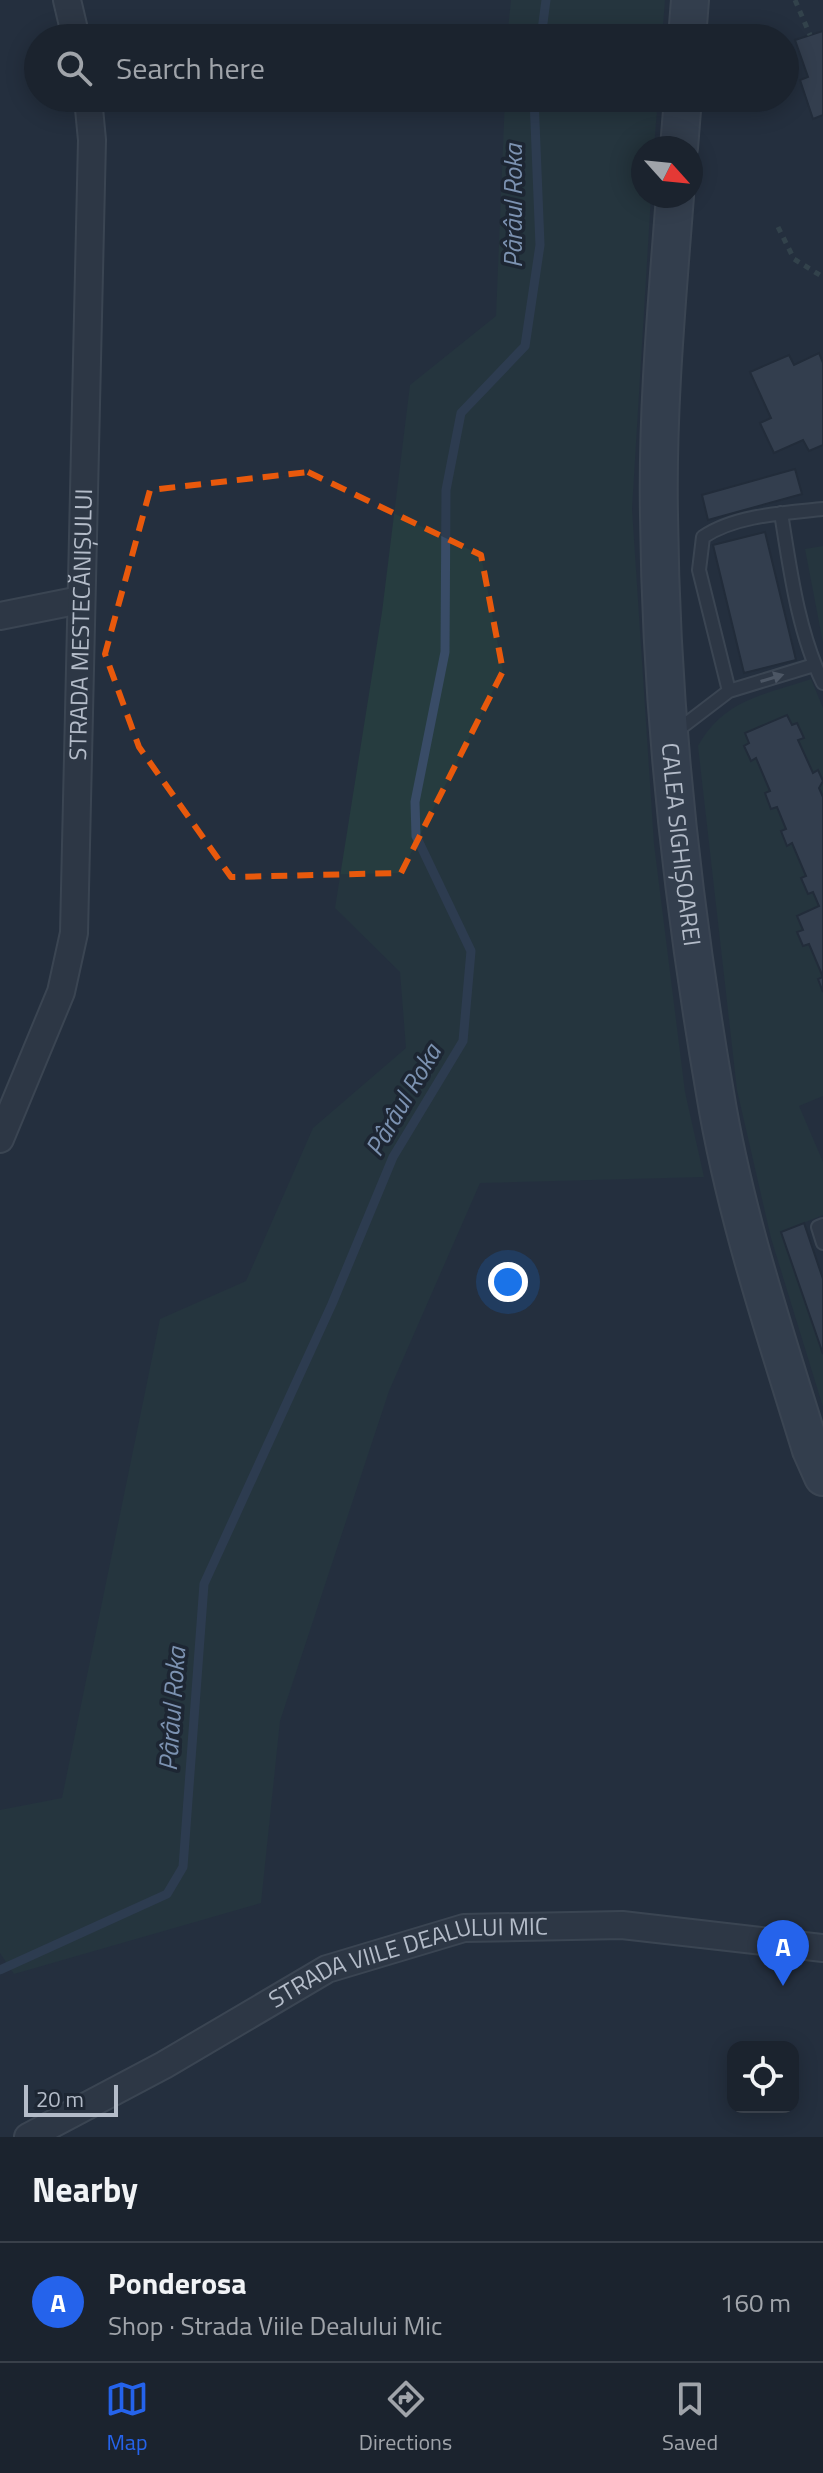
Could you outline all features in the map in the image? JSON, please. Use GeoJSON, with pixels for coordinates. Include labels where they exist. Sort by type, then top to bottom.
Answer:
{"type":"FeatureCollection","features":[{"type":"Feature","properties":{"kind":"main road"},"geometry":{"type":"LineString","coordinates":[[688,24],[690,0]]}},
{"type":"Feature","properties":{"kind":"main road"},"geometry":{"type":"LineString","coordinates":[[680,136],[682,112]]}},
{"type":"Feature","properties":{"kind":"main road","name":"CALEA SIGHIȘOAREI"},"geometry":{"type":"LineString","coordinates":[[674,208],[666,311],[659,513],[668,738],[715,1095],[750,1252],[811,1450],[823,1477]]}},
{"type":"Feature","properties":{"kind":"street"},"geometry":{"type":"LineString","coordinates":[[67,0],[73,24]]}},
{"type":"Feature","properties":{"kind":"street","name":"STRADA MESTECĂNIȘULUI"},"geometry":{"type":"LineString","coordinates":[[0,1139],[61,992],[74,933],[92,140],[89,112]]}},
{"type":"Feature","properties":{"kind":"street"},"geometry":{"type":"LineString","coordinates":[[0,616],[80,600]]}},
{"type":"Feature","properties":{"kind":"street","name":"STRADA VIILE DEALULUI MIC"},"geometry":{"type":"LineString","coordinates":[[28,2137],[164,2065],[327,1969],[464,1928],[622,1925],[823,1948]]}},
{"type":"Feature","properties":{"kind":"lane"},"geometry":{"type":"LineString","coordinates":[[729,691],[699,570],[703,537],[716,528],[781,513],[823,509]]}},
{"type":"Feature","properties":{"kind":"lane"},"geometry":{"type":"LineString","coordinates":[[781,513],[791,573],[814,665],[823,683]]}},
{"type":"Feature","properties":{"kind":"lane"},"geometry":{"type":"LineString","coordinates":[[668,738],[729,691],[814,665]]}},
{"type":"Feature","properties":{"kind":"lane"},"geometry":{"type":"LineString","coordinates":[[823,1225],[818,1227],[823,1243]]}},
{"type":"Feature","properties":{"kind":"path"},"geometry":{"type":"LineString","coordinates":[[795,0],[810,35]]}},
{"type":"Feature","properties":{"kind":"path"},"geometry":{"type":"LineString","coordinates":[[778,227],[794,259],[823,277]]}},
{"type":"Feature","properties":{"kind":"highlighted area"},"geometry":{"type":"Polygon","coordinates":[[[308,472],[481,555],[503,671],[401,873],[231,877],[139,747],[105,654],[150,490],[308,472]]]}},
{"type":"Feature","properties":{"kind":"green space"},"geometry":{"type":"Polygon","coordinates":[[[511,0],[665,0],[663,24],[508,24],[511,0]]]}},
{"type":"Feature","properties":{"kind":"green space"},"geometry":{"type":"Polygon","coordinates":[[[504,112],[657,112],[655,136],[631,136],[631,208],[650,208],[632,509],[654,844],[685,1092],[704,1177],[480,1183],[389,1391],[280,1721],[261,1903],[14,1974],[0,1953],[0,1810],[62,1798],[160,1319],[246,1281],[313,1128],[406,1048],[400,972],[335,908],[382,612],[410,385],[496,316],[504,112]]]}},
{"type":"Feature","properties":{"kind":"green space"},"geometry":{"type":"Polygon","coordinates":[[[823,546],[823,643],[805,549],[823,546]]]}},
{"type":"Feature","properties":{"kind":"green space"},"geometry":{"type":"Polygon","coordinates":[[[811,679],[823,708],[823,1096],[799,1106],[823,1162],[823,1215],[781,1232],[823,1354],[823,1407],[771,1238],[737,1090],[698,746],[708,730],[733,708],[761,695],[811,679]]]}},
{"type":"Feature","properties":{"kind":"building"},"geometry":{"type":"Polygon","coordinates":[[[823,31],[823,115],[813,119],[800,80],[808,77],[799,51],[799,39],[823,31]]]}},
{"type":"Feature","properties":{"kind":"building"},"geometry":{"type":"Polygon","coordinates":[[[819,353],[823,363],[823,445],[809,451],[803,440],[774,453],[760,423],[771,418],[750,372],[789,355],[794,365],[819,353]]]}},
{"type":"Feature","properties":{"kind":"building"},"geometry":{"type":"Polygon","coordinates":[[[795,469],[802,494],[708,520],[702,495],[795,469]]]}},
{"type":"Feature","properties":{"kind":"building"},"geometry":{"type":"Polygon","coordinates":[[[765,532],[796,660],[744,673],[713,545],[765,532]]]}},
{"type":"Feature","properties":{"kind":"building"},"geometry":{"type":"Polygon","coordinates":[[[787,715],[792,725],[797,723],[804,738],[798,740],[813,773],[818,770],[823,781],[819,788],[823,797],[823,977],[809,944],[803,946],[797,932],[803,930],[797,916],[819,906],[813,892],[808,894],[801,878],[806,876],[792,843],[787,846],[781,831],[786,829],[777,807],[771,809],[765,793],[770,791],[756,758],[751,761],[744,746],[749,743],[745,733],[787,715]]]}},
{"type":"Feature","properties":{"kind":"building"},"geometry":{"type":"Polygon","coordinates":[[[804,1223],[823,1279],[823,1354],[781,1232],[804,1223]]]}},
{"type":"Feature","properties":{"kind":"waterway","name":"Pârâul Roka"},"geometry":{"type":"LineString","coordinates":[[543,24],[546,0]]}},
{"type":"Feature","properties":{"kind":"waterway","name":"Pârâul Roka"},"geometry":{"type":"LineString","coordinates":[[0,1970],[167,1894],[183,1867],[204,1584],[332,1304],[393,1157],[463,1041],[471,951],[416,836],[415,802],[445,652],[446,490],[461,413],[525,346],[540,245],[535,112]]}},
{"type":"Feature","properties":{"kind":"place","name":"Ponderosa"},"geometry":{"type":"Point","coordinates":[783,1986]}}]}
